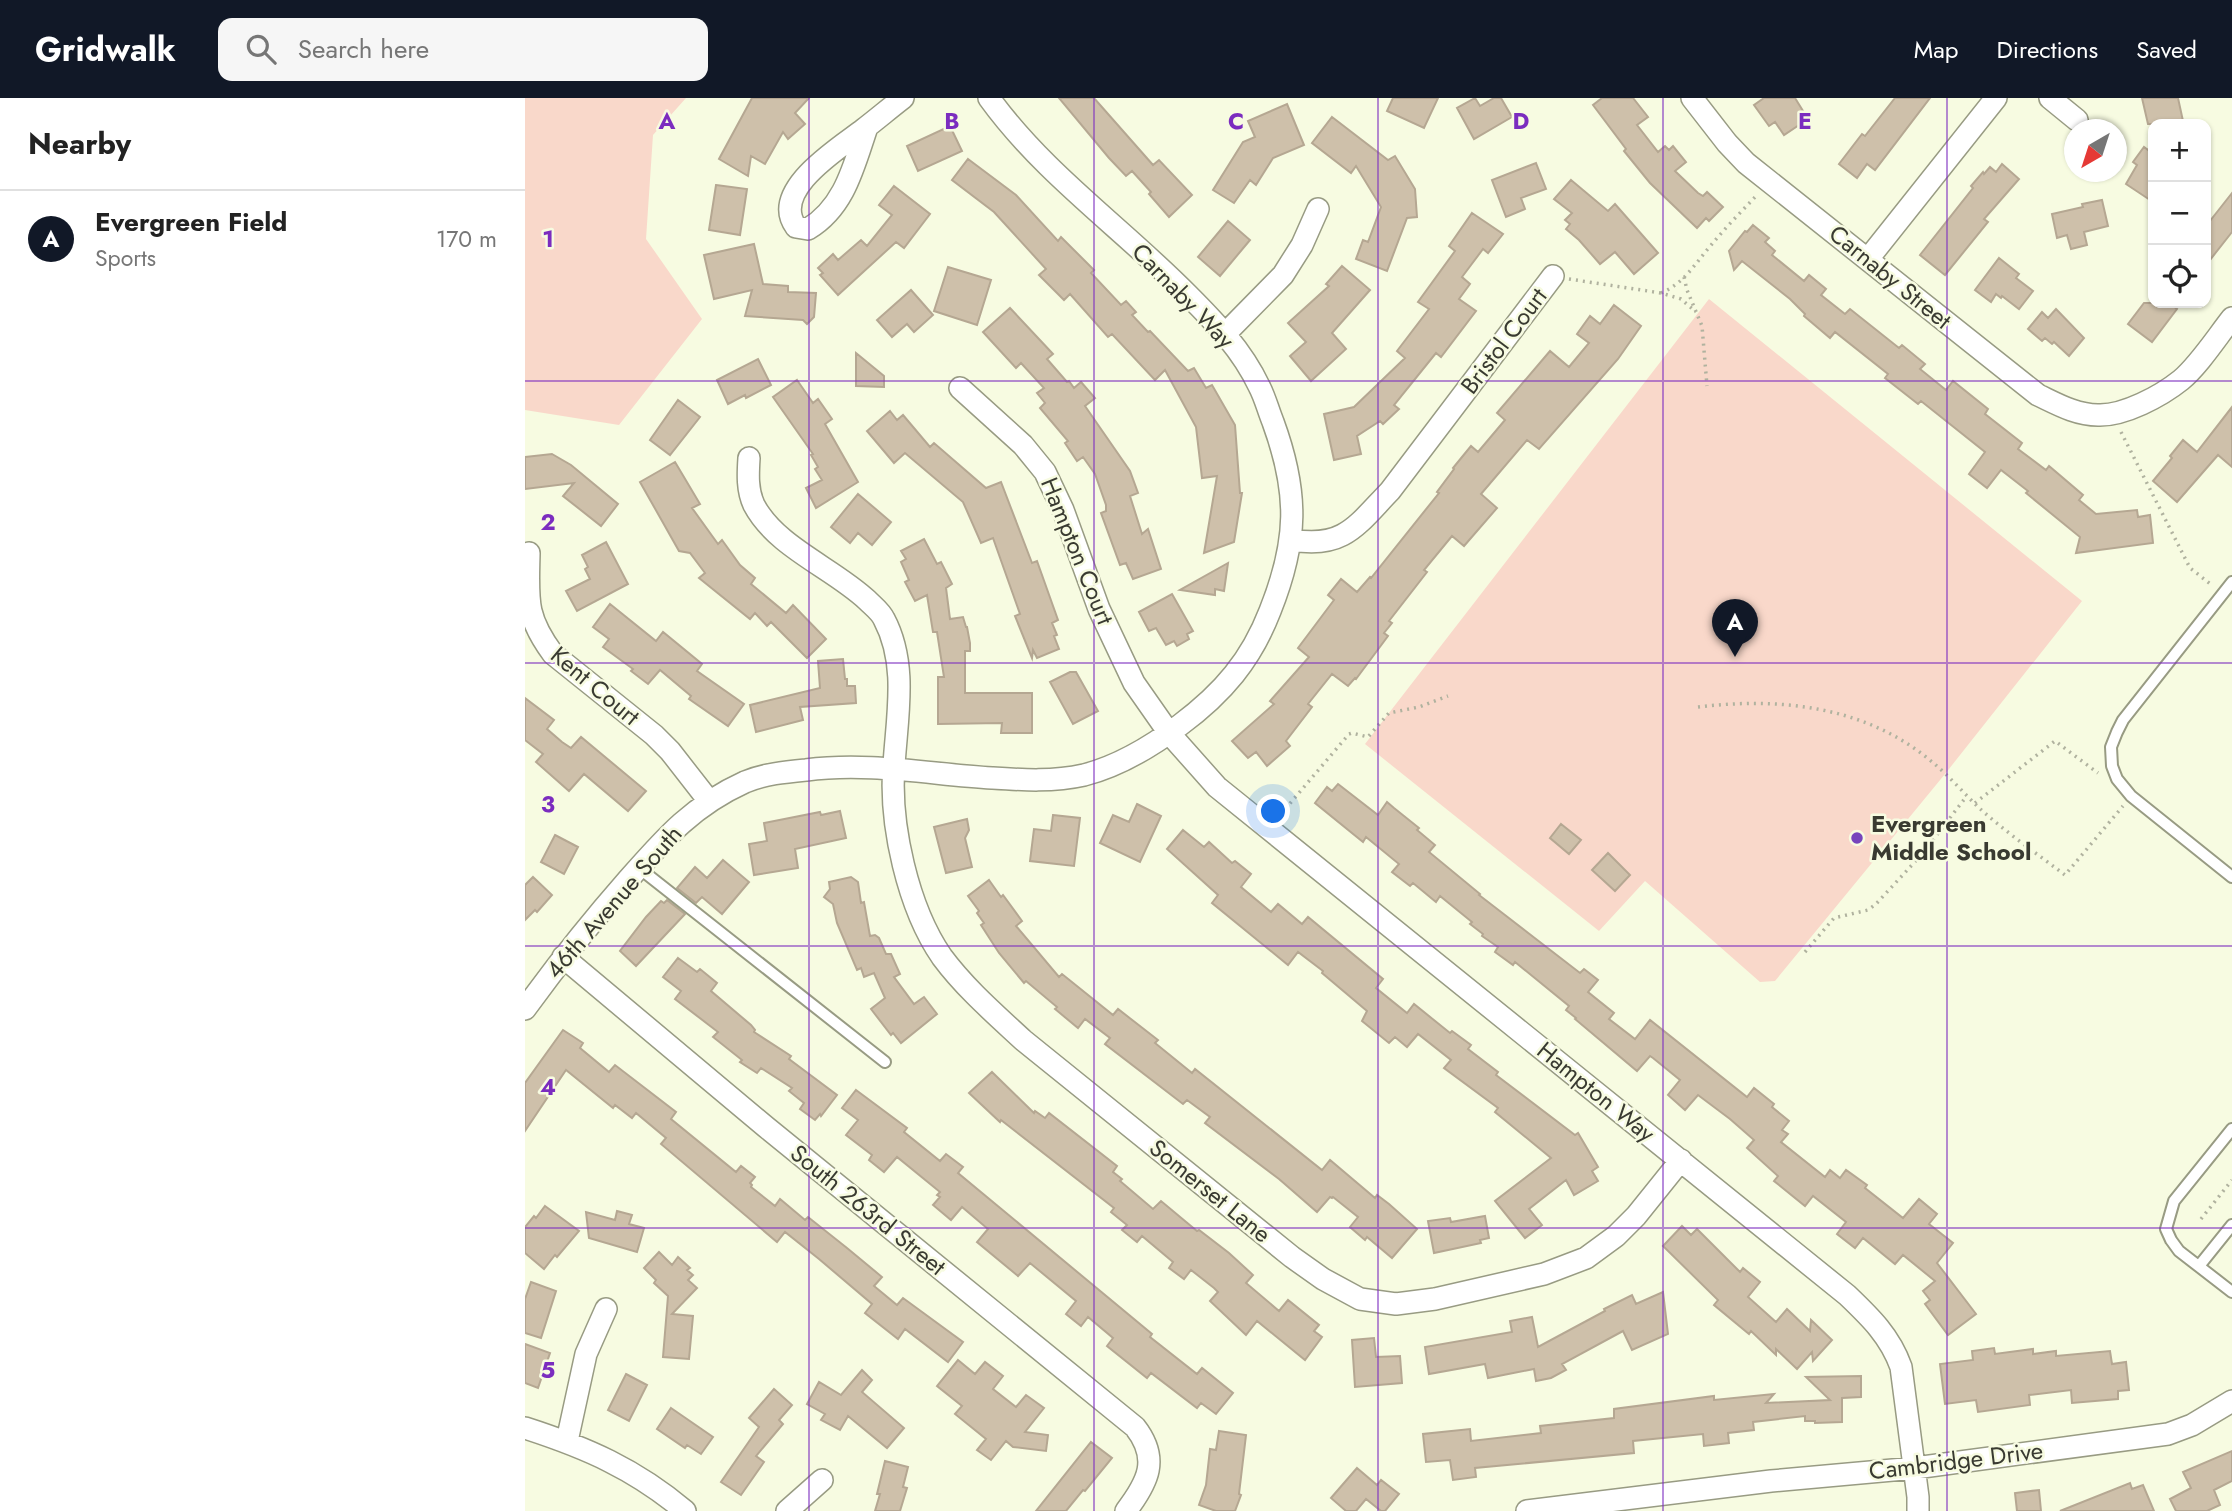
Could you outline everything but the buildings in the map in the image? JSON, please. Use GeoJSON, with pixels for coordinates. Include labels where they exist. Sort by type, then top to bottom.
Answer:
{"type":"FeatureCollection","features":[{"type":"Feature","properties":{"kind":"street"},"geometry":{"type":"LineString","coordinates":[[867,127],[842,195],[816,225],[800,230],[791,220],[790,213],[802,179],[816,165],[903,98]]}},
{"type":"Feature","properties":{"kind":"street","name":"Carnaby Way"},"geometry":{"type":"LineString","coordinates":[[709,801],[749,781],[780,773],[836,766],[893,768],[1039,781],[1084,775],[1126,760],[1206,706],[1241,669],[1266,623],[1282,583],[1292,540],[1292,494],[1283,449],[1259,386],[1226,333],[1160,266],[1035,155],[989,98]]}},
{"type":"Feature","properties":{"kind":"street","name":"Carnaby Street"},"geometry":{"type":"LineString","coordinates":[[1692,98],[1727,144],[1746,163],[2038,395],[2064,408],[2095,416],[2113,415]]}},
{"type":"Feature","properties":{"kind":"street"},"geometry":{"type":"LineString","coordinates":[[1868,259],[1996,98]]}},
{"type":"Feature","properties":{"kind":"street"},"geometry":{"type":"LineString","coordinates":[[2050,98],[2076,119]]}},
{"type":"Feature","properties":{"kind":"street"},"geometry":{"type":"LineString","coordinates":[[1226,333],[1283,275],[1303,245],[1318,209]]}},
{"type":"Feature","properties":{"kind":"street","name":"Bristol Court"},"geometry":{"type":"LineString","coordinates":[[1292,540],[1311,543],[1338,539],[1360,522],[1390,491],[1553,276]]}},
{"type":"Feature","properties":{"kind":"street"},"geometry":{"type":"LineString","coordinates":[[2113,415],[2130,409],[2182,379],[2232,318]]}},
{"type":"Feature","properties":{"kind":"street","name":"Hampton Court"},"geometry":{"type":"LineString","coordinates":[[960,388],[1023,444],[1045,472],[1063,510],[1105,622],[1135,683],[1169,733]]}},
{"type":"Feature","properties":{"kind":"street","name":"Somerset Lane"},"geometry":{"type":"LineString","coordinates":[[750,458],[748,482],[753,504],[767,524],[857,591],[883,617],[898,651],[899,710],[893,768],[903,864],[929,934],[942,956],[959,978],[1023,1040],[1323,1279],[1360,1299],[1396,1304],[1435,1299],[1544,1274],[1586,1258],[1616,1236],[1636,1216],[1681,1160]]}},
{"type":"Feature","properties":{"kind":"street","name":"Kent Court"},"geometry":{"type":"LineString","coordinates":[[529,553],[527,607],[540,639],[553,654],[654,735],[709,801]]}},
{"type":"Feature","properties":{"kind":"street","name":"Hampton Way"},"geometry":{"type":"LineString","coordinates":[[1169,733],[1217,787],[1847,1295],[1877,1324],[1894,1348],[1901,1367],[1919,1497],[1918,1511]]}},
{"type":"Feature","properties":{"kind":"street","name":"46th Avenue South"},"geometry":{"type":"LineString","coordinates":[[525,1009],[563,957],[639,868],[673,830],[709,801]]}},
{"type":"Feature","properties":{"kind":"street","name":"South 263rd Street"},"geometry":{"type":"LineString","coordinates":[[563,957],[840,1188],[1135,1427],[1149,1449],[1150,1462],[1147,1475],[1126,1511]]}},
{"type":"Feature","properties":{"kind":"street"},"geometry":{"type":"LineString","coordinates":[[567,1441],[586,1354],[606,1309]]}},
{"type":"Feature","properties":{"kind":"street","name":"Cambridge Drive"},"geometry":{"type":"LineString","coordinates":[[1527,1511],[1672,1502],[1771,1481],[1915,1468],[2168,1434],[2192,1425],[2232,1401]]}},
{"type":"Feature","properties":{"kind":"street"},"geometry":{"type":"LineString","coordinates":[[525,1428],[567,1441],[618,1464],[685,1511]]}},
{"type":"Feature","properties":{"kind":"street"},"geometry":{"type":"LineString","coordinates":[[787,1511],[822,1480]]}},
{"type":"Feature","properties":{"kind":"lane"},"geometry":{"type":"LineString","coordinates":[[2232,582],[2123,720],[2112,747],[2112,766],[2117,779],[2131,796],[2232,877]]}},
{"type":"Feature","properties":{"kind":"lane"},"geometry":{"type":"LineString","coordinates":[[639,868],[885,1062]]}},
{"type":"Feature","properties":{"kind":"lane"},"geometry":{"type":"LineString","coordinates":[[2232,1129],[2173,1201],[2167,1229],[2179,1251],[2232,1292]]}},
{"type":"Feature","properties":{"kind":"lane"},"geometry":{"type":"LineString","coordinates":[[2199,1266],[2232,1225]]}},
{"type":"Feature","properties":{"kind":"path"},"geometry":{"type":"LineString","coordinates":[[1661,293],[1675,286],[1684,277],[1770,181]]}},
{"type":"Feature","properties":{"kind":"path","name":"Bristol Court"},"geometry":{"type":"LineString","coordinates":[[1553,276],[1661,293],[1681,299],[1696,312]]}},
{"type":"Feature","properties":{"kind":"path"},"geometry":{"type":"LineString","coordinates":[[1684,277],[1702,326],[1707,386]]}},
{"type":"Feature","properties":{"kind":"path"},"geometry":{"type":"LineString","coordinates":[[2113,415],[2190,568],[2223,594]]}},
{"type":"Feature","properties":{"kind":"path"},"geometry":{"type":"LineString","coordinates":[[1269,829],[1349,734],[1367,737],[1389,713],[1419,707],[1448,696]]}},
{"type":"Feature","properties":{"kind":"path"},"geometry":{"type":"LineString","coordinates":[[1698,707],[1780,703],[1805,706],[1846,715],[1889,733],[1922,754],[1966,797],[2065,875],[2131,796]]}},
{"type":"Feature","properties":{"kind":"path"},"geometry":{"type":"LineString","coordinates":[[1975,803],[2055,741],[2104,776],[2117,779]]}},
{"type":"Feature","properties":{"kind":"path"},"geometry":{"type":"LineString","coordinates":[[1805,952],[1834,918],[1868,910],[1876,904],[1923,852],[1966,797]]}},
{"type":"Feature","properties":{"kind":"path"},"geometry":{"type":"LineString","coordinates":[[2200,1219],[2232,1180]]}},
{"type":"Feature","properties":{"kind":"shaded area"},"geometry":{"type":"Polygon","coordinates":[[[525,98],[686,98],[653,135],[646,239],[702,319],[619,425],[525,410],[525,98]]]}},
{"type":"Feature","properties":{"kind":"shaded area"},"geometry":{"type":"Polygon","coordinates":[[[1709,299],[2082,601],[1945,774],[1775,981],[1760,982],[1645,881],[1599,931],[1365,744],[1709,299]]]}},
{"type":"Feature","properties":{"kind":"place","name":"Evergreen Field"},"geometry":{"type":"Point","coordinates":[1735,657]}},
{"type":"Feature","properties":{"kind":"place","name":"Evergreen Middle School"},"geometry":{"type":"Point","coordinates":[1857,838]}}]}
